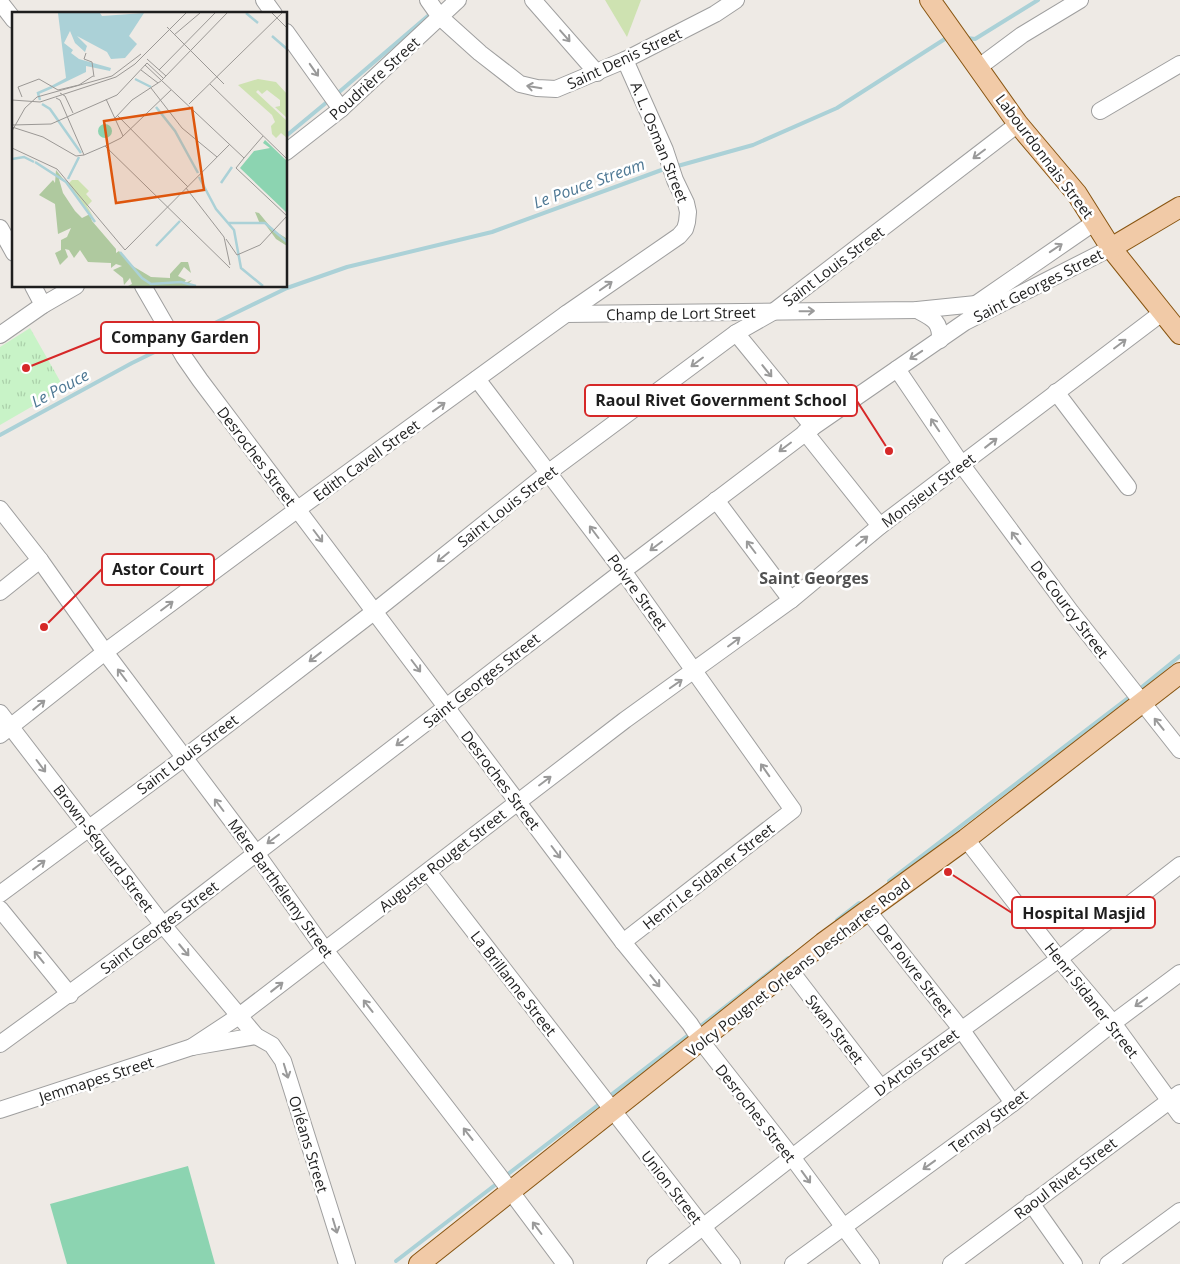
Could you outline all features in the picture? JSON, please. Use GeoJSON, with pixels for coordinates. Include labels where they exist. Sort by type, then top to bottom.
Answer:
{"type":"FeatureCollection","features":[{"type":"Feature","properties":{"kind":"main road","name":"Labourdonnais Street"},"geometry":{"type":"LineString","coordinates":[[930,0],[1018,124],[1077,194],[1111,248],[1180,334]]}},
{"type":"Feature","properties":{"kind":"main road"},"geometry":{"type":"LineString","coordinates":[[1111,248],[1180,207]]}},
{"type":"Feature","properties":{"kind":"main road","name":"Volcy Pougnet Orleans Deschartes Road"},"geometry":{"type":"LineString","coordinates":[[418,1264],[823,944],[966,839],[1137,696],[1180,672]]}},
{"type":"Feature","properties":{"kind":"street"},"geometry":{"type":"LineString","coordinates":[[264,0],[273,12]]}},
{"type":"Feature","properties":{"kind":"street","name":"Saint Denis Street"},"geometry":{"type":"LineString","coordinates":[[428,0],[440,17],[480,53],[520,84],[537,88],[556,89],[626,60],[715,14],[736,0]]}},
{"type":"Feature","properties":{"kind":"street","name":"Poudrière Street"},"geometry":{"type":"LineString","coordinates":[[288,150],[341,109],[458,0]]}},
{"type":"Feature","properties":{"kind":"street"},"geometry":{"type":"LineString","coordinates":[[533,0],[597,73]]}},
{"type":"Feature","properties":{"kind":"street"},"geometry":{"type":"LineString","coordinates":[[979,67],[1022,35],[1080,0]]}},
{"type":"Feature","properties":{"kind":"street"},"geometry":{"type":"LineString","coordinates":[[0,2],[12,17]]}},
{"type":"Feature","properties":{"kind":"street"},"geometry":{"type":"LineString","coordinates":[[288,35],[341,109]]}},
{"type":"Feature","properties":{"kind":"street","name":"A. L. Osman Street"},"geometry":{"type":"LineString","coordinates":[[566,314],[679,236],[685,229],[688,212],[686,203],[626,60]]}},
{"type":"Feature","properties":{"kind":"street"},"geometry":{"type":"LineString","coordinates":[[1100,111],[1180,64]]}},
{"type":"Feature","properties":{"kind":"street","name":"Saint Louis Street"},"geometry":{"type":"LineString","coordinates":[[0,894],[184,758],[374,611],[548,472],[736,333],[773,312],[1018,124]]}},
{"type":"Feature","properties":{"kind":"street","name":"Saint Georges Street"},"geometry":{"type":"LineString","coordinates":[[965,322],[976,304],[1028,266],[1094,222]]}},
{"type":"Feature","properties":{"kind":"street"},"geometry":{"type":"LineString","coordinates":[[0,228],[12,249]]}},
{"type":"Feature","properties":{"kind":"street","name":"Saint Georges Street"},"geometry":{"type":"LineString","coordinates":[[0,1044],[70,995],[163,925],[809,430],[965,322],[1111,248]]}},
{"type":"Feature","properties":{"kind":"street"},"geometry":{"type":"LineString","coordinates":[[1028,266],[1040,284]]}},
{"type":"Feature","properties":{"kind":"street"},"geometry":{"type":"LineString","coordinates":[[0,335],[39,297],[69,288]]}},
{"type":"Feature","properties":{"kind":"street","name":"Desroches Street"},"geometry":{"type":"LineString","coordinates":[[144,288],[184,357],[623,942],[690,1024],[701,1042],[792,1157],[871,1264]]}},
{"type":"Feature","properties":{"kind":"street","name":"Champ de Lort Street"},"geometry":{"type":"LineString","coordinates":[[566,314],[917,310],[976,304]]}},
{"type":"Feature","properties":{"kind":"street"},"geometry":{"type":"LineString","coordinates":[[917,310],[936,321],[941,329],[940,340]]}},
{"type":"Feature","properties":{"kind":"street","name":"Monsieur Street"},"geometry":{"type":"LineString","coordinates":[[695,671],[791,600],[880,526],[1163,312]]}},
{"type":"Feature","properties":{"kind":"street","name":"Edith Cavell Street"},"geometry":{"type":"LineString","coordinates":[[6,731],[105,652],[566,314]]}},
{"type":"Feature","properties":{"kind":"street"},"geometry":{"type":"LineString","coordinates":[[736,333],[880,526]]}},
{"type":"Feature","properties":{"kind":"street","name":"De Courcy Street"},"geometry":{"type":"LineString","coordinates":[[897,369],[962,465],[1071,612],[1180,750]]}},
{"type":"Feature","properties":{"kind":"street","name":"Poivre Street"},"geometry":{"type":"LineString","coordinates":[[477,379],[623,571],[793,810]]}},
{"type":"Feature","properties":{"kind":"street"},"geometry":{"type":"LineString","coordinates":[[1056,392],[1128,487]]}},
{"type":"Feature","properties":{"kind":"street"},"geometry":{"type":"LineString","coordinates":[[716,500],[791,600]]}},
{"type":"Feature","properties":{"kind":"street","name":"Mère Barthélemy Street"},"geometry":{"type":"LineString","coordinates":[[0,509],[40,560],[105,652],[256,853],[325,950],[565,1264]]}},
{"type":"Feature","properties":{"kind":"street"},"geometry":{"type":"LineString","coordinates":[[0,592],[40,560]]}},
{"type":"Feature","properties":{"kind":"street","name":"Auguste Rouget Street"},"geometry":{"type":"LineString","coordinates":[[239,1016],[625,720],[695,671]]}},
{"type":"Feature","properties":{"kind":"street","name":"Brown-Séquard Street"},"geometry":{"type":"LineString","coordinates":[[0,713],[6,731],[88,828],[163,925],[256,1036]]}},
{"type":"Feature","properties":{"kind":"street","name":"Henri Le Sidaner Street"},"geometry":{"type":"LineString","coordinates":[[623,942],[793,810]]}},
{"type":"Feature","properties":{"kind":"street","name":"Henri Sidaner Street"},"geometry":{"type":"LineString","coordinates":[[966,839],[1059,958],[1175,1097],[1180,1115]]}},
{"type":"Feature","properties":{"kind":"street","name":"D'Artois Street"},"geometry":{"type":"LineString","coordinates":[[655,1264],[881,1088],[1059,958],[1180,865]]}},
{"type":"Feature","properties":{"kind":"street","name":"La Brillanne Street"},"geometry":{"type":"LineString","coordinates":[[428,872],[601,1094],[612,1111]]}},
{"type":"Feature","properties":{"kind":"street"},"geometry":{"type":"LineString","coordinates":[[0,909],[70,995]]}},
{"type":"Feature","properties":{"kind":"street","name":"De Poivre Street"},"geometry":{"type":"LineString","coordinates":[[868,911],[961,1029],[1013,1103]]}},
{"type":"Feature","properties":{"kind":"street","name":"Swan Street"},"geometry":{"type":"LineString","coordinates":[[790,970],[881,1088]]}},
{"type":"Feature","properties":{"kind":"street","name":"Ternay Street"},"geometry":{"type":"LineString","coordinates":[[793,1264],[1013,1103],[1113,1023],[1180,973]]}},
{"type":"Feature","properties":{"kind":"street","name":"Jemmapes Street"},"geometry":{"type":"LineString","coordinates":[[192,1047],[239,1016]]}},
{"type":"Feature","properties":{"kind":"street","name":"Jemmapes Street"},"geometry":{"type":"LineString","coordinates":[[0,1110],[192,1047],[256,1036]]}},
{"type":"Feature","properties":{"kind":"street","name":"Orléans Street"},"geometry":{"type":"LineString","coordinates":[[256,1036],[272,1045],[283,1061],[347,1264]]}},
{"type":"Feature","properties":{"kind":"street","name":"Raoul Rivet Street"},"geometry":{"type":"LineString","coordinates":[[951,1264],[1175,1097]]}},
{"type":"Feature","properties":{"kind":"street","name":"Union Street"},"geometry":{"type":"LineString","coordinates":[[612,1111],[732,1264]]}},
{"type":"Feature","properties":{"kind":"street"},"geometry":{"type":"LineString","coordinates":[[1031,1203],[1074,1264]]}},
{"type":"Feature","properties":{"kind":"street"},"geometry":{"type":"LineString","coordinates":[[1119,1261],[1180,1211]]}},
{"type":"Feature","properties":{"kind":"green space"},"geometry":{"type":"Polygon","coordinates":[[[605,0],[641,0],[627,37],[605,0]]]}},
{"type":"Feature","properties":{"kind":"green space"},"geometry":{"type":"Polygon","coordinates":[[[30,328],[64,388],[0,425],[0,347],[30,328]]]}},
{"type":"Feature","properties":{"kind":"green space"},"geometry":{"type":"Polygon","coordinates":[[[188,1166],[215,1264],[67,1264],[50,1204],[188,1166]]]}},
{"type":"Feature","properties":{"kind":"waterway","name":"Le Pouce Stream"},"geometry":{"type":"LineString","coordinates":[[967,38],[975,39],[1038,0]]}},
{"type":"Feature","properties":{"kind":"waterway"},"geometry":{"type":"LineString","coordinates":[[338,93],[429,15]]}},
{"type":"Feature","properties":{"kind":"waterway","name":"Le Pouce Stream"},"geometry":{"type":"LineString","coordinates":[[674,167],[753,145],[837,108],[948,37]]}},
{"type":"Feature","properties":{"kind":"waterway"},"geometry":{"type":"LineString","coordinates":[[288,134],[327,102]]}},
{"type":"Feature","properties":{"kind":"waterway","name":"Le Pouce Stream"},"geometry":{"type":"LineString","coordinates":[[288,288],[347,267],[492,232],[667,168]]}},
{"type":"Feature","properties":{"kind":"waterway","name":"Le Pouce Stream"},"geometry":{"type":"LineString","coordinates":[[180,340],[287,288]]}},
{"type":"Feature","properties":{"kind":"waterway","name":"Le Pouce"},"geometry":{"type":"LineString","coordinates":[[0,435],[132,363],[171,344]]}},
{"type":"Feature","properties":{"kind":"waterway"},"geometry":{"type":"LineString","coordinates":[[1137,691],[1180,656]]}},
{"type":"Feature","properties":{"kind":"waterway"},"geometry":{"type":"LineString","coordinates":[[889,881],[1132,695]]}},
{"type":"Feature","properties":{"kind":"waterway"},"geometry":{"type":"LineString","coordinates":[[837,920],[859,903]]}},
{"type":"Feature","properties":{"kind":"waterway"},"geometry":{"type":"LineString","coordinates":[[698,1028],[788,958]]}},
{"type":"Feature","properties":{"kind":"waterway"},"geometry":{"type":"LineString","coordinates":[[607,1098],[691,1033]]}},
{"type":"Feature","properties":{"kind":"waterway"},"geometry":{"type":"LineString","coordinates":[[504,1177],[602,1102]]}},
{"type":"Feature","properties":{"kind":"waterway"},"geometry":{"type":"LineString","coordinates":[[396,1261],[499,1182]]}},
{"type":"Feature","properties":{"kind":"place","name":"Company Garden"},"geometry":{"type":"Point","coordinates":[26,368]}},
{"type":"Feature","properties":{"kind":"place","name":"Raoul Rivet Government School"},"geometry":{"type":"Point","coordinates":[889,451]}},
{"type":"Feature","properties":{"kind":"place","name":"Astor Court"},"geometry":{"type":"Point","coordinates":[44,627]}},
{"type":"Feature","properties":{"kind":"place","name":"Hospital Masjid"},"geometry":{"type":"Point","coordinates":[948,872]}},
{"type":"Feature","properties":{"kind":"district","name":"Saint Georges"},"geometry":{"type":"Point","coordinates":[814,578]}}]}
